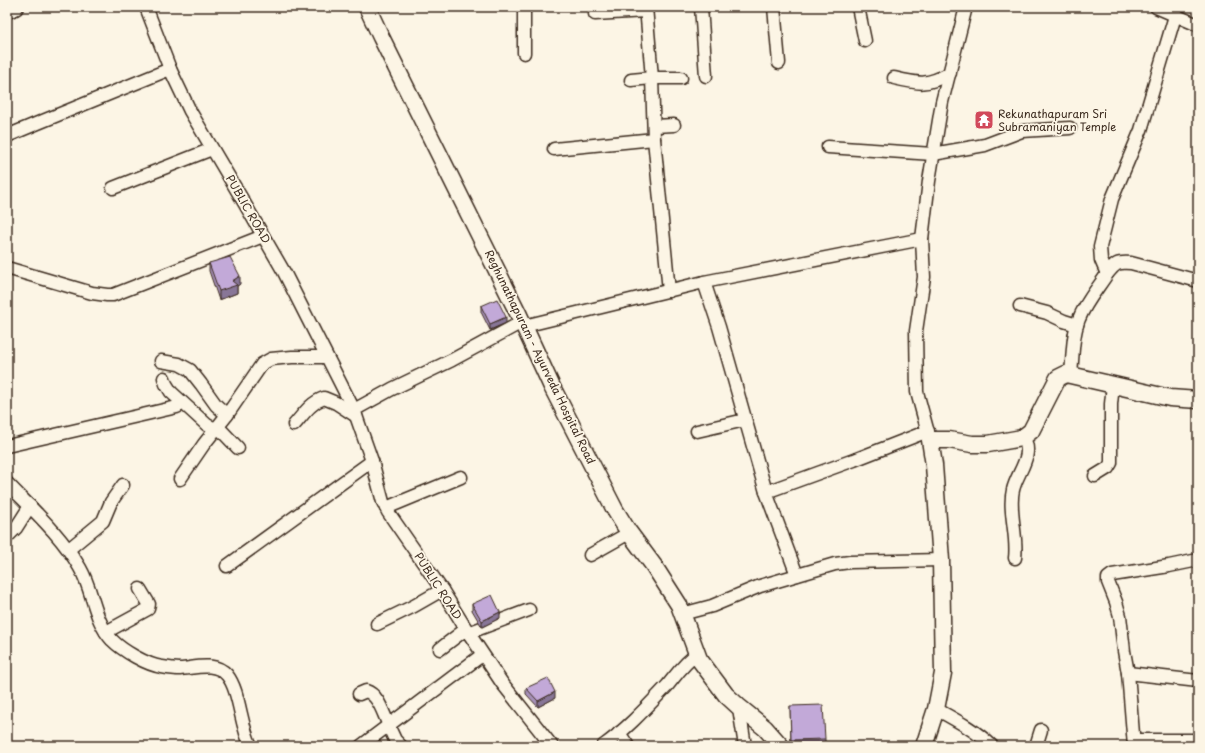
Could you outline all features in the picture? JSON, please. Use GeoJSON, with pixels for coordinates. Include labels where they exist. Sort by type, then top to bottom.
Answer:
{"type":"FeatureCollection","features":[{"type":"Feature","properties":{"kind":"main road"},"geometry":{"type":"LineString","coordinates":[[7,10],[15,7]]}},
{"type":"Feature","properties":{"kind":"main road","name":"Reghunathapuram - Ayurveda Hospital Road"},"geometry":{"type":"LineString","coordinates":[[367,7],[523,324],[552,387],[615,510],[629,533],[654,566],[679,605],[699,659],[710,675],[726,695],[764,728],[781,746]]}},
{"type":"Feature","properties":{"kind":"main road"},"geometry":{"type":"LineString","coordinates":[[924,746],[936,709],[943,673],[941,560],[935,480],[929,436],[972,444],[988,444],[1023,438],[1031,431],[1058,378],[1062,374],[1071,374],[1170,398],[1198,400]]}},
{"type":"Feature","properties":{"kind":"street","name":"PUBLIC ROAD"},"geometry":{"type":"LineString","coordinates":[[146,7],[170,69],[190,111],[287,278],[355,413],[372,461],[386,508],[392,519],[442,590],[482,656],[552,746]]}},
{"type":"Feature","properties":{"kind":"street"},"geometry":{"type":"LineString","coordinates":[[524,7],[524,53]]}},
{"type":"Feature","properties":{"kind":"street"},"geometry":{"type":"LineString","coordinates":[[702,7],[706,76]]}},
{"type":"Feature","properties":{"kind":"street"},"geometry":{"type":"LineString","coordinates":[[774,7],[779,63]]}},
{"type":"Feature","properties":{"kind":"street"},"geometry":{"type":"LineString","coordinates":[[858,7],[865,41]]}},
{"type":"Feature","properties":{"kind":"street"},"geometry":{"type":"LineString","coordinates":[[766,492],[861,458],[929,436],[917,392],[916,331],[924,277],[922,239],[929,181],[942,102],[966,7]]}},
{"type":"Feature","properties":{"kind":"street"},"geometry":{"type":"LineString","coordinates":[[1156,7],[1198,25]]}},
{"type":"Feature","properties":{"kind":"street"},"geometry":{"type":"LineString","coordinates":[[595,14],[646,9],[652,78],[654,139],[669,291]]}},
{"type":"Feature","properties":{"kind":"street"},"geometry":{"type":"LineString","coordinates":[[1107,274],[1101,260],[1100,247],[1112,199],[1141,130],[1170,12]]}},
{"type":"Feature","properties":{"kind":"street"},"geometry":{"type":"LineString","coordinates":[[7,136],[170,69]]}},
{"type":"Feature","properties":{"kind":"street"},"geometry":{"type":"LineString","coordinates":[[894,78],[912,82],[928,83],[950,73]]}},
{"type":"Feature","properties":{"kind":"street"},"geometry":{"type":"LineString","coordinates":[[631,80],[681,78]]}},
{"type":"Feature","properties":{"kind":"street"},"geometry":{"type":"LineString","coordinates":[[654,126],[674,125]]}},
{"type":"Feature","properties":{"kind":"street"},"geometry":{"type":"LineString","coordinates":[[828,147],[933,154],[985,145],[1022,131],[1070,128]]}},
{"type":"Feature","properties":{"kind":"street"},"geometry":{"type":"LineString","coordinates":[[554,149],[654,139]]}},
{"type":"Feature","properties":{"kind":"street"},"geometry":{"type":"LineString","coordinates":[[113,188],[212,148]]}},
{"type":"Feature","properties":{"kind":"street"},"geometry":{"type":"LineString","coordinates":[[7,268],[107,296],[113,295],[263,236]]}},
{"type":"Feature","properties":{"kind":"street"},"geometry":{"type":"LineString","coordinates":[[294,425],[310,406],[316,401],[324,398],[355,413],[392,388],[523,324],[704,282],[922,239]]}},
{"type":"Feature","properties":{"kind":"street"},"geometry":{"type":"LineString","coordinates":[[1071,374],[1074,340],[1077,325],[1082,312],[1107,274],[1116,264],[1120,262],[1131,263],[1198,281]]}},
{"type":"Feature","properties":{"kind":"street"},"geometry":{"type":"LineString","coordinates":[[704,282],[719,327],[766,492],[797,575]]}},
{"type":"Feature","properties":{"kind":"street"},"geometry":{"type":"LineString","coordinates":[[1020,306],[1047,313],[1077,325]]}},
{"type":"Feature","properties":{"kind":"street"},"geometry":{"type":"LineString","coordinates":[[180,479],[262,364],[271,359],[292,357],[326,357]]}},
{"type":"Feature","properties":{"kind":"street"},"geometry":{"type":"LineString","coordinates":[[161,361],[179,364],[190,370],[202,384],[216,405],[226,415]]}},
{"type":"Feature","properties":{"kind":"street"},"geometry":{"type":"LineString","coordinates":[[164,378],[171,392],[207,425],[217,428],[238,448]]}},
{"type":"Feature","properties":{"kind":"street"},"geometry":{"type":"LineString","coordinates":[[1095,476],[1108,468],[1111,463],[1111,404],[1113,385]]}},
{"type":"Feature","properties":{"kind":"street"},"geometry":{"type":"LineString","coordinates":[[7,446],[177,407]]}},
{"type":"Feature","properties":{"kind":"street"},"geometry":{"type":"LineString","coordinates":[[697,431],[745,420]]}},
{"type":"Feature","properties":{"kind":"street"},"geometry":{"type":"LineString","coordinates":[[1015,558],[1016,542],[1013,525],[1012,494],[1015,482],[1028,454],[1027,446],[1023,438]]}},
{"type":"Feature","properties":{"kind":"street"},"geometry":{"type":"LineString","coordinates":[[227,566],[372,461]]}},
{"type":"Feature","properties":{"kind":"street"},"geometry":{"type":"LineString","coordinates":[[386,508],[461,477]]}},
{"type":"Feature","properties":{"kind":"street"},"geometry":{"type":"LineString","coordinates":[[7,483],[69,549],[90,590],[97,614],[106,632],[115,643],[129,653],[146,662],[161,667],[181,669],[200,666],[211,667],[221,670],[226,674],[234,687],[242,723],[251,746]]}},
{"type":"Feature","properties":{"kind":"street"},"geometry":{"type":"LineString","coordinates":[[69,549],[103,521],[111,502],[123,485]]}},
{"type":"Feature","properties":{"kind":"street"},"geometry":{"type":"LineString","coordinates":[[7,537],[16,528],[30,506]]}},
{"type":"Feature","properties":{"kind":"street"},"geometry":{"type":"LineString","coordinates":[[590,555],[629,533]]}},
{"type":"Feature","properties":{"kind":"street"},"geometry":{"type":"LineString","coordinates":[[682,614],[712,606],[760,586],[835,564],[850,562],[941,560]]}},
{"type":"Feature","properties":{"kind":"street"},"geometry":{"type":"LineString","coordinates":[[1198,560],[1112,575],[1108,578],[1108,582],[1120,616],[1128,673],[1134,743],[1198,740]]}},
{"type":"Feature","properties":{"kind":"street"},"geometry":{"type":"LineString","coordinates":[[106,632],[148,609],[149,604],[140,589]]}},
{"type":"Feature","properties":{"kind":"street"},"geometry":{"type":"LineString","coordinates":[[377,624],[442,590]]}},
{"type":"Feature","properties":{"kind":"street"},"geometry":{"type":"LineString","coordinates":[[440,644],[466,629],[529,610]]}},
{"type":"Feature","properties":{"kind":"street"},"geometry":{"type":"LineString","coordinates":[[603,746],[619,733],[661,692],[690,659],[697,654]]}},
{"type":"Feature","properties":{"kind":"street"},"geometry":{"type":"LineString","coordinates":[[361,746],[482,656]]}},
{"type":"Feature","properties":{"kind":"street"},"geometry":{"type":"LineString","coordinates":[[1128,673],[1198,681]]}},
{"type":"Feature","properties":{"kind":"street"},"geometry":{"type":"LineString","coordinates":[[359,694],[366,691],[372,694],[376,699],[395,740],[401,746]]}},
{"type":"Feature","properties":{"kind":"street"},"geometry":{"type":"LineString","coordinates":[[740,708],[745,746]]}},
{"type":"Feature","properties":{"kind":"street"},"geometry":{"type":"LineString","coordinates":[[936,709],[968,727],[992,746]]}},
{"type":"Feature","properties":{"kind":"street"},"geometry":{"type":"LineString","coordinates":[[1036,746],[1041,730]]}},
{"type":"Feature","properties":{"kind":"street"},"geometry":{"type":"LineString","coordinates":[[619,733],[628,746]]}},
{"type":"Feature","properties":{"kind":"building"},"geometry":{"type":"Polygon","coordinates":[[[230,257],[240,276],[232,281],[237,285],[219,291],[209,263],[230,257]]]}},
{"type":"Feature","properties":{"kind":"building"},"geometry":{"type":"Polygon","coordinates":[[[497,299],[506,317],[490,324],[481,306],[497,299]]]}},
{"type":"Feature","properties":{"kind":"building"},"geometry":{"type":"Polygon","coordinates":[[[492,595],[500,612],[482,621],[472,604],[492,595]]]}},
{"type":"Feature","properties":{"kind":"building"},"geometry":{"type":"Polygon","coordinates":[[[548,678],[555,692],[538,701],[526,688],[548,678]]]}},
{"type":"Feature","properties":{"kind":"building"},"geometry":{"type":"Polygon","coordinates":[[[823,705],[825,739],[791,740],[790,706],[823,705]]]}},
{"type":"Feature","properties":{"kind":"place","name":"Rekunathapuram Sri Subramaniyan Temple"},"geometry":{"type":"Point","coordinates":[984,120]}}]}
